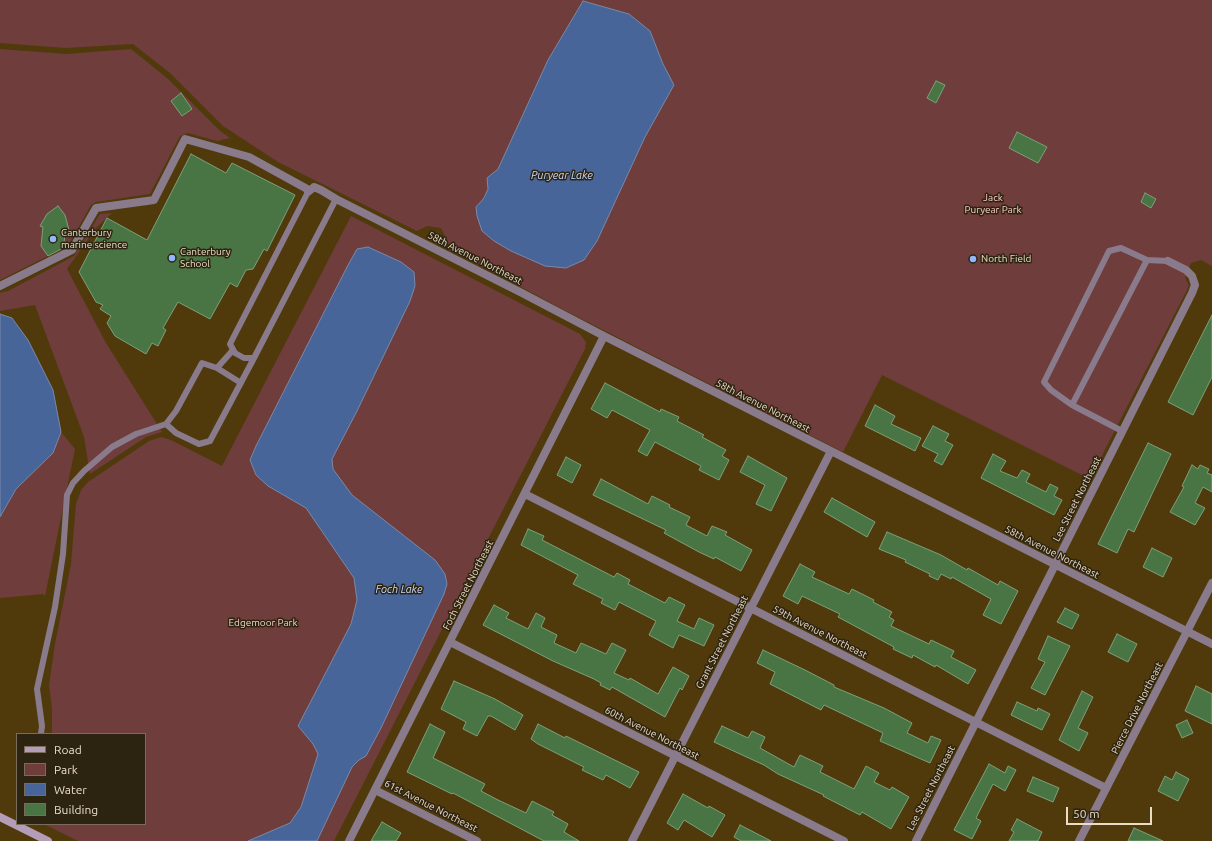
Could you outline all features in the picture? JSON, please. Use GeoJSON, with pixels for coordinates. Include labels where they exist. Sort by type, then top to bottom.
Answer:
{"type":"FeatureCollection","features":[{"type":"Feature","properties":{"kind":"street"},"geometry":{"type":"LineString","coordinates":[[0,286],[72,250],[96,208],[154,200],[186,139],[249,157],[308,191]]}},
{"type":"Feature","properties":{"kind":"street","name":"58th Avenue Northeast"},"geometry":{"type":"LineString","coordinates":[[308,191],[314,187],[604,336],[1212,644]]}},
{"type":"Feature","properties":{"kind":"street","name":"Lee Street Northeast"},"geometry":{"type":"LineString","coordinates":[[916,841],[1054,564],[1190,297],[1195,285],[1192,276],[1186,270],[1168,261]]}},
{"type":"Feature","properties":{"kind":"street","name":"Foch Street Northeast"},"geometry":{"type":"LineString","coordinates":[[349,841],[604,336]]}},
{"type":"Feature","properties":{"kind":"street","name":"Grant Street Northeast"},"geometry":{"type":"LineString","coordinates":[[632,841],[831,451]]}},
{"type":"Feature","properties":{"kind":"street","name":"59th Avenue Northeast"},"geometry":{"type":"LineString","coordinates":[[525,494],[1106,788]]}},
{"type":"Feature","properties":{"kind":"street","name":"Pierce Drive Northeast"},"geometry":{"type":"LineString","coordinates":[[1079,841],[1212,583]]}},
{"type":"Feature","properties":{"kind":"street","name":"60th Avenue Northeast"},"geometry":{"type":"LineString","coordinates":[[450,642],[844,841]]}},
{"type":"Feature","properties":{"kind":"street","name":"61st Avenue Northeast"},"geometry":{"type":"LineString","coordinates":[[375,790],[477,841]]}},
{"type":"Feature","properties":{"kind":"street"},"geometry":{"type":"LineString","coordinates":[[0,817],[16,823]]}},
{"type":"Feature","properties":{"kind":"street"},"geometry":{"type":"LineString","coordinates":[[24,826],[48,841]]}},
{"type":"Feature","properties":{"kind":"lane"},"geometry":{"type":"LineString","coordinates":[[254,358],[244,358],[235,353],[230,344],[308,191]]}},
{"type":"Feature","properties":{"kind":"lane"},"geometry":{"type":"LineString","coordinates":[[166,424],[176,433],[199,444],[210,441],[336,199]]}},
{"type":"Feature","properties":{"kind":"lane"},"geometry":{"type":"LineString","coordinates":[[1122,430],[1072,405],[1051,390],[1044,382],[1109,251],[1121,248],[1147,260],[1168,261]]}},
{"type":"Feature","properties":{"kind":"lane"},"geometry":{"type":"LineString","coordinates":[[1072,405],[1147,260]]}},
{"type":"Feature","properties":{"kind":"lane"},"geometry":{"type":"LineString","coordinates":[[217,368],[233,350]]}},
{"type":"Feature","properties":{"kind":"lane"},"geometry":{"type":"LineString","coordinates":[[41,733],[42,726],[38,689],[55,607],[62,561],[68,495],[74,483],[84,470],[112,447],[143,431],[166,424],[176,411],[202,363],[217,368],[240,383]]}},
{"type":"Feature","properties":{"kind":"green space","name":"Jack Puryear Park"},"geometry":{"type":"Polygon","coordinates":[[[0,0],[1212,0],[1212,266],[1201,260],[1191,263],[1185,278],[1189,285],[1187,290],[1090,479],[882,375],[843,452],[566,311],[452,250],[441,228],[427,226],[417,231],[278,162],[223,126],[170,73],[133,44],[66,48],[0,43],[0,0]]]}},
{"type":"Feature","properties":{"kind":"green space"},"geometry":{"type":"Polygon","coordinates":[[[0,49],[66,54],[131,49],[167,78],[219,130],[230,138],[217,141],[188,133],[180,136],[150,194],[96,202],[91,205],[68,246],[0,280],[0,49]]]}},
{"type":"Feature","properties":{"kind":"green space"},"geometry":{"type":"Polygon","coordinates":[[[112,213],[96,228],[67,269],[106,343],[162,432],[146,437],[90,474],[84,437],[35,305],[0,311],[0,293],[8,291],[74,256],[100,214],[112,213]]]}},
{"type":"Feature","properties":{"kind":"green space","name":"Edgemoor Park"},"geometry":{"type":"Polygon","coordinates":[[[351,216],[580,334],[586,342],[585,349],[334,841],[78,841],[46,825],[146,825],[146,733],[52,733],[52,708],[49,685],[55,644],[71,564],[76,504],[81,490],[88,482],[149,441],[161,437],[171,440],[222,466],[351,216]]]}},
{"type":"Feature","properties":{"kind":"green space"},"geometry":{"type":"Polygon","coordinates":[[[61,432],[75,449],[45,596],[43,594],[0,598],[0,517],[16,489],[53,453],[61,432]]]}},
{"type":"Feature","properties":{"kind":"water","name":"Puryear Lake"},"geometry":{"type":"Polygon","coordinates":[[[583,1],[629,14],[650,31],[663,64],[674,85],[645,137],[597,241],[584,260],[566,268],[545,266],[511,251],[494,241],[482,231],[477,216],[476,207],[484,198],[488,189],[487,178],[498,169],[548,60],[583,1]]]}},
{"type":"Feature","properties":{"kind":"water","name":"Foch Lake"},"geometry":{"type":"Polygon","coordinates":[[[368,247],[401,262],[414,272],[415,286],[410,301],[332,459],[333,469],[352,495],[435,560],[445,574],[447,584],[444,594],[381,728],[366,756],[352,767],[317,841],[248,841],[290,823],[301,807],[318,754],[313,744],[298,726],[351,624],[357,600],[354,578],[306,508],[268,486],[256,475],[250,460],[347,267],[357,249],[368,247]]]}},
{"type":"Feature","properties":{"kind":"water"},"geometry":{"type":"Polygon","coordinates":[[[0,314],[12,318],[28,340],[53,390],[61,432],[53,453],[16,489],[0,517],[0,314]]]}},
{"type":"Feature","properties":{"kind":"building"},"geometry":{"type":"Polygon","coordinates":[[[936,81],[945,85],[936,103],[927,98],[936,81]]]}},
{"type":"Feature","properties":{"kind":"building"},"geometry":{"type":"Polygon","coordinates":[[[181,93],[192,109],[182,116],[171,101],[181,93]]]}},
{"type":"Feature","properties":{"kind":"building"},"geometry":{"type":"Polygon","coordinates":[[[1017,132],[1047,147],[1038,163],[1009,148],[1017,132]]]}},
{"type":"Feature","properties":{"kind":"building","name":"Canterbury School"},"geometry":{"type":"Polygon","coordinates":[[[191,154],[226,173],[232,163],[295,195],[267,251],[264,249],[253,269],[246,270],[237,287],[230,283],[210,319],[178,302],[163,328],[166,330],[158,346],[152,343],[146,354],[115,336],[107,323],[111,316],[100,309],[103,305],[96,302],[79,272],[107,218],[147,240],[191,154]]]}},
{"type":"Feature","properties":{"kind":"building"},"geometry":{"type":"Polygon","coordinates":[[[1145,193],[1156,199],[1151,208],[1141,202],[1145,193]]]}},
{"type":"Feature","properties":{"kind":"building","name":"Canterbury marine science"},"geometry":{"type":"Polygon","coordinates":[[[58,206],[65,215],[69,230],[66,230],[63,248],[48,256],[41,246],[43,227],[40,226],[47,214],[58,206]]]}},
{"type":"Feature","properties":{"kind":"building"},"geometry":{"type":"Polygon","coordinates":[[[1212,315],[1212,377],[1193,415],[1168,402],[1212,315]]]}},
{"type":"Feature","properties":{"kind":"building"},"geometry":{"type":"Polygon","coordinates":[[[605,383],[660,412],[661,409],[679,417],[677,421],[704,435],[702,437],[726,450],[722,456],[729,460],[719,480],[699,470],[701,466],[655,442],[647,456],[638,451],[650,430],[612,410],[607,418],[591,409],[605,383]]]}},
{"type":"Feature","properties":{"kind":"building"},"geometry":{"type":"Polygon","coordinates":[[[875,405],[895,416],[891,424],[921,438],[915,451],[865,426],[875,405]]]}},
{"type":"Feature","properties":{"kind":"building"},"geometry":{"type":"Polygon","coordinates":[[[933,426],[949,434],[945,441],[953,445],[942,465],[934,461],[938,454],[922,446],[933,426]]]}},
{"type":"Feature","properties":{"kind":"building"},"geometry":{"type":"Polygon","coordinates":[[[1148,443],[1171,454],[1134,532],[1128,529],[1117,553],[1098,544],[1148,443]]]}},
{"type":"Feature","properties":{"kind":"building"},"geometry":{"type":"Polygon","coordinates":[[[993,454],[1006,461],[1000,471],[1017,478],[1022,470],[1030,474],[1026,482],[1046,492],[1050,484],[1058,488],[1054,496],[1062,500],[1054,515],[981,478],[993,454]]]}},
{"type":"Feature","properties":{"kind":"building"},"geometry":{"type":"Polygon","coordinates":[[[748,456],[787,478],[771,511],[756,504],[765,485],[740,472],[748,456]]]}},
{"type":"Feature","properties":{"kind":"building"},"geometry":{"type":"Polygon","coordinates":[[[566,457],[581,465],[572,483],[557,475],[566,457]]]}},
{"type":"Feature","properties":{"kind":"building"},"geometry":{"type":"Polygon","coordinates":[[[1192,465],[1198,469],[1200,465],[1209,469],[1207,473],[1212,475],[1212,492],[1203,487],[1195,503],[1205,508],[1195,525],[1170,512],[1184,487],[1182,486],[1192,465]]]}},
{"type":"Feature","properties":{"kind":"building"},"geometry":{"type":"Polygon","coordinates":[[[601,479],[648,504],[652,496],[670,505],[669,507],[690,517],[686,525],[707,536],[712,526],[727,532],[725,535],[752,550],[741,571],[715,557],[714,559],[699,552],[664,533],[666,530],[593,495],[601,479]]]}},
{"type":"Feature","properties":{"kind":"building"},"geometry":{"type":"Polygon","coordinates":[[[832,498],[875,522],[867,537],[824,512],[832,498]]]}},
{"type":"Feature","properties":{"kind":"building"},"geometry":{"type":"Polygon","coordinates":[[[528,529],[544,536],[542,540],[614,577],[617,573],[630,580],[628,584],[665,603],[669,597],[685,605],[677,621],[694,629],[699,618],[714,625],[704,646],[679,635],[673,648],[649,635],[656,621],[619,602],[615,610],[601,603],[603,599],[573,584],[578,575],[521,545],[528,529]]]}},
{"type":"Feature","properties":{"kind":"building"},"geometry":{"type":"Polygon","coordinates":[[[887,532],[941,555],[998,585],[1000,581],[1018,591],[1001,624],[983,615],[991,599],[952,577],[951,579],[941,574],[938,580],[929,576],[930,574],[905,562],[906,560],[879,549],[887,532]]]}},
{"type":"Feature","properties":{"kind":"building"},"geometry":{"type":"Polygon","coordinates":[[[1152,548],[1172,558],[1163,577],[1143,567],[1152,548]]]}},
{"type":"Feature","properties":{"kind":"building"},"geometry":{"type":"Polygon","coordinates":[[[800,564],[815,572],[812,577],[849,594],[852,589],[874,600],[873,602],[892,612],[889,617],[894,620],[891,626],[929,644],[931,640],[954,651],[951,657],[976,670],[968,684],[936,665],[935,667],[913,655],[912,658],[893,649],[894,647],[838,617],[840,614],[802,596],[798,604],[783,596],[800,564]]]}},
{"type":"Feature","properties":{"kind":"building"},"geometry":{"type":"Polygon","coordinates":[[[494,605],[509,613],[506,618],[528,629],[536,613],[545,618],[541,627],[557,635],[554,643],[576,653],[581,643],[606,654],[612,643],[626,650],[614,673],[629,680],[630,678],[658,694],[673,667],[689,676],[682,690],[680,688],[665,717],[612,687],[610,690],[600,685],[601,683],[594,679],[553,661],[483,625],[494,605]]]}},
{"type":"Feature","properties":{"kind":"building"},"geometry":{"type":"Polygon","coordinates":[[[1065,608],[1079,615],[1072,629],[1057,622],[1065,608]]]}},
{"type":"Feature","properties":{"kind":"building"},"geometry":{"type":"Polygon","coordinates":[[[1117,634],[1137,644],[1128,662],[1108,652],[1117,634]]]}},
{"type":"Feature","properties":{"kind":"building"},"geometry":{"type":"Polygon","coordinates":[[[1048,636],[1070,646],[1045,695],[1031,688],[1045,662],[1038,659],[1048,636]]]}},
{"type":"Feature","properties":{"kind":"building"},"geometry":{"type":"Polygon","coordinates":[[[763,650],[834,685],[834,687],[884,708],[912,723],[907,733],[928,743],[931,736],[941,740],[930,763],[880,741],[883,733],[824,705],[821,710],[770,684],[775,672],[757,663],[763,650]]]}},
{"type":"Feature","properties":{"kind":"building"},"geometry":{"type":"Polygon","coordinates":[[[454,681],[495,699],[523,715],[515,730],[491,716],[488,716],[477,736],[463,729],[466,722],[441,709],[454,681]]]}},
{"type":"Feature","properties":{"kind":"building"},"geometry":{"type":"Polygon","coordinates":[[[1196,686],[1212,694],[1212,724],[1185,711],[1196,686]]]}},
{"type":"Feature","properties":{"kind":"building"},"geometry":{"type":"Polygon","coordinates":[[[1082,691],[1093,697],[1078,728],[1088,733],[1079,751],[1059,740],[1082,691]]]}},
{"type":"Feature","properties":{"kind":"building"},"geometry":{"type":"Polygon","coordinates":[[[1017,702],[1037,711],[1038,708],[1050,714],[1042,730],[1011,715],[1017,702]]]}},
{"type":"Feature","properties":{"kind":"building"},"geometry":{"type":"Polygon","coordinates":[[[1187,720],[1193,733],[1182,738],[1176,725],[1187,720]]]}},
{"type":"Feature","properties":{"kind":"building"},"geometry":{"type":"Polygon","coordinates":[[[430,724],[445,732],[433,758],[485,784],[481,791],[526,813],[532,801],[554,812],[552,815],[568,824],[564,832],[579,841],[544,841],[453,793],[452,794],[407,772],[430,724]]]}},
{"type":"Feature","properties":{"kind":"building"},"geometry":{"type":"Polygon","coordinates":[[[538,724],[639,772],[630,788],[606,775],[603,780],[582,770],[584,767],[538,744],[531,739],[538,724]]]}},
{"type":"Feature","properties":{"kind":"building"},"geometry":{"type":"Polygon","coordinates":[[[722,726],[748,738],[752,731],[765,737],[760,748],[794,767],[800,755],[823,766],[820,772],[854,789],[866,766],[879,773],[874,782],[890,790],[892,787],[909,797],[891,829],[862,812],[860,815],[823,796],[824,795],[778,774],[764,765],[714,742],[722,726]]]}},
{"type":"Feature","properties":{"kind":"building"},"geometry":{"type":"Polygon","coordinates":[[[989,764],[1005,773],[1008,766],[1016,770],[1005,791],[993,784],[976,818],[981,821],[972,839],[954,830],[989,764]]]}},
{"type":"Feature","properties":{"kind":"building"},"geometry":{"type":"Polygon","coordinates":[[[1176,772],[1189,779],[1178,801],[1158,791],[1165,776],[1172,780],[1176,772]]]}},
{"type":"Feature","properties":{"kind":"building"},"geometry":{"type":"Polygon","coordinates":[[[1033,777],[1059,788],[1053,802],[1027,791],[1033,777]]]}},
{"type":"Feature","properties":{"kind":"building"},"geometry":{"type":"Polygon","coordinates":[[[683,794],[708,808],[709,806],[725,815],[712,837],[684,820],[678,830],[667,823],[683,794]]]}},
{"type":"Feature","properties":{"kind":"building"},"geometry":{"type":"Polygon","coordinates":[[[1017,819],[1042,832],[1038,841],[1009,841],[1014,832],[1011,830],[1017,819]]]}},
{"type":"Feature","properties":{"kind":"building"},"geometry":{"type":"Polygon","coordinates":[[[382,822],[401,833],[396,841],[371,841],[382,822]]]}},
{"type":"Feature","properties":{"kind":"building"},"geometry":{"type":"Polygon","coordinates":[[[740,825],[771,841],[741,841],[734,837],[740,825]]]}},
{"type":"Feature","properties":{"kind":"building"},"geometry":{"type":"Polygon","coordinates":[[[1134,828],[1163,841],[1128,841],[1134,828]]]}},
{"type":"Feature","properties":{"kind":"place","name":"Canterbury marine science"},"geometry":{"type":"Point","coordinates":[53,239]}},
{"type":"Feature","properties":{"kind":"place","name":"Canterbury School"},"geometry":{"type":"Point","coordinates":[172,258]}},
{"type":"Feature","properties":{"kind":"place","name":"North Field"},"geometry":{"type":"Point","coordinates":[973,259]}}]}
